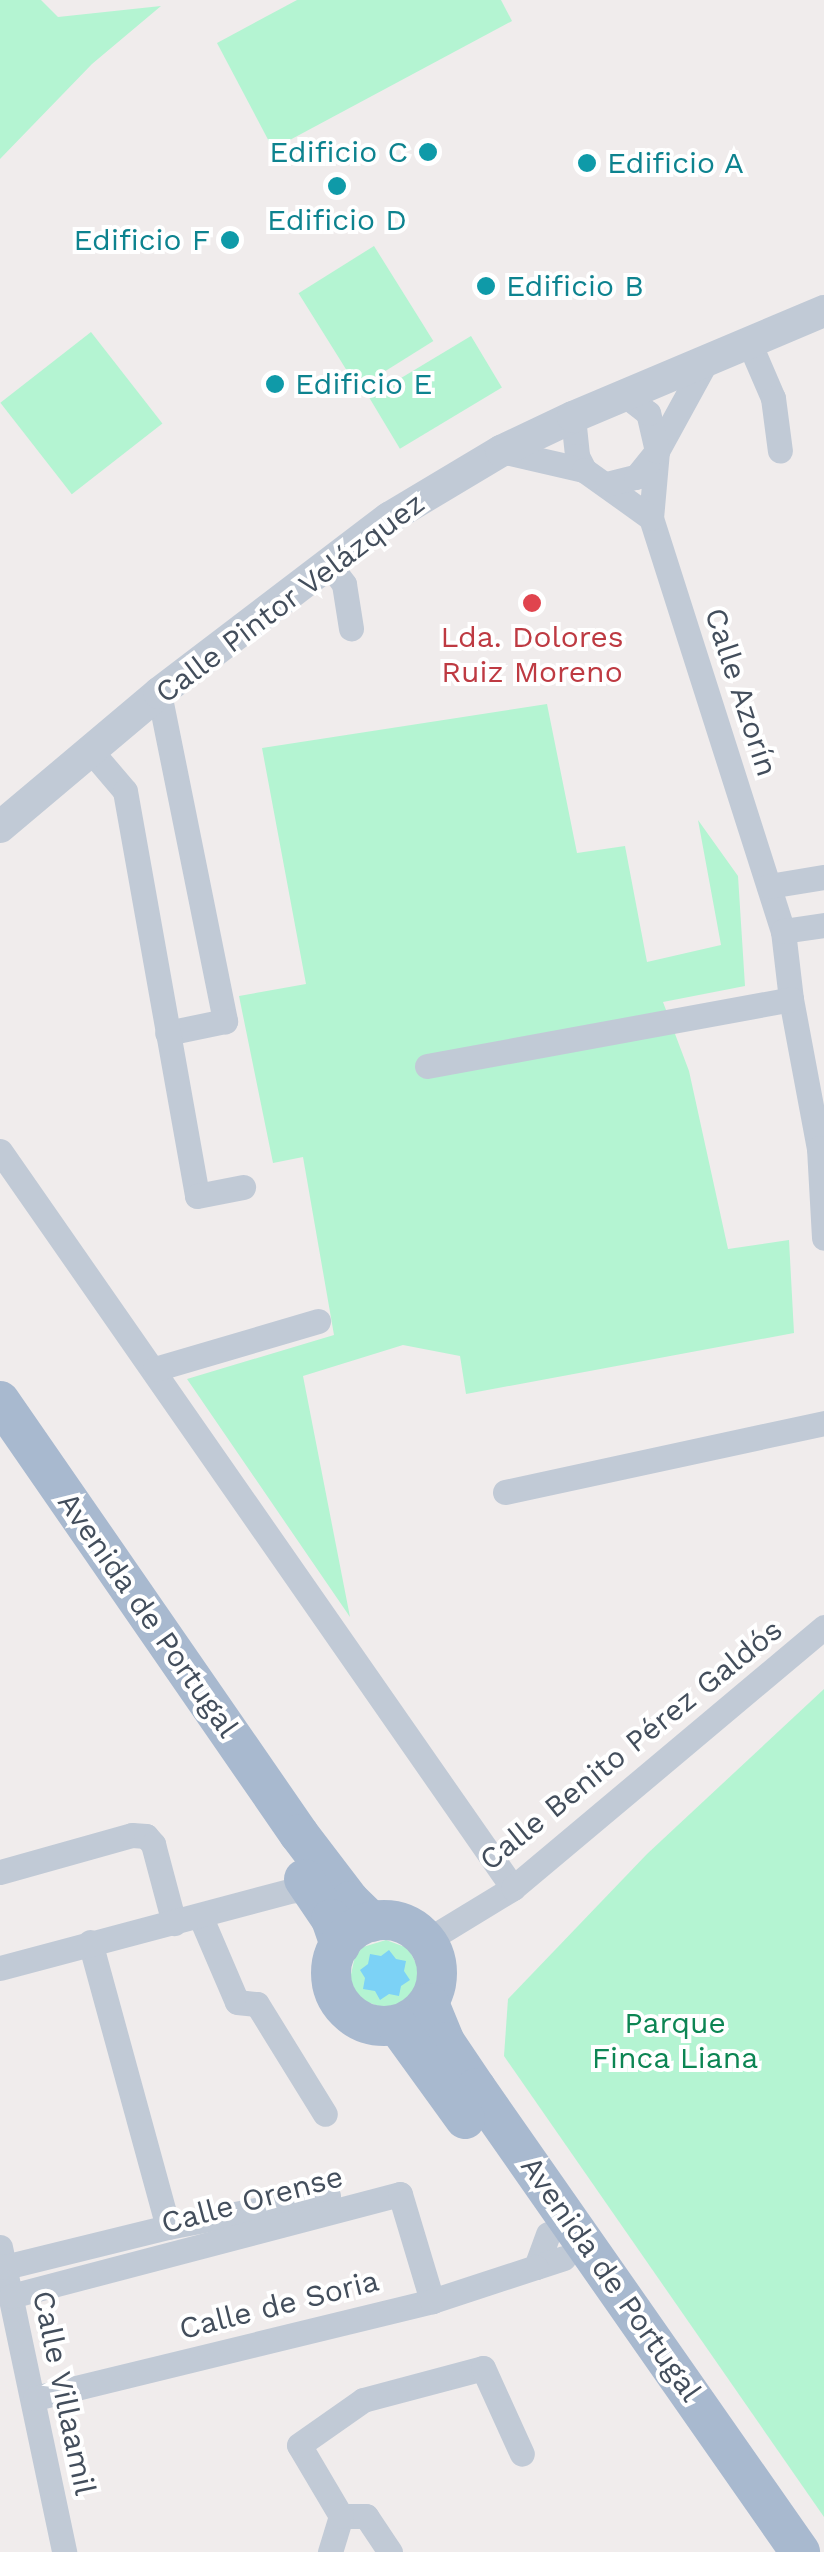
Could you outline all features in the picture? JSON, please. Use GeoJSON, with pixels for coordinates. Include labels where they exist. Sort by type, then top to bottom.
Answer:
{"type":"FeatureCollection","features":[{"type":"Feature","properties":{"kind":"main road","name":"Avenida de Portugal"},"geometry":{"type":"LineString","coordinates":[[0,1401],[299,1834],[350,1901],[372,1922]]}},
{"type":"Feature","properties":{"kind":"main road","name":"Avenida de Portugal"},"geometry":{"type":"LineString","coordinates":[[0,1445],[313,1892],[331,1919],[340,1945]]}},
{"type":"Feature","properties":{"kind":"main road"},"geometry":{"type":"LineString","coordinates":[[372,1922],[402,1923],[426,1941],[437,1971],[413,2014],[378,2026],[347,2011],[332,1980],[340,1945],[360,1926],[372,1922]]}},
{"type":"Feature","properties":{"kind":"main road","name":"Avenida de Portugal"},"geometry":{"type":"LineString","coordinates":[[413,2014],[550,2253],[769,2552]]}},
{"type":"Feature","properties":{"kind":"main road","name":"Avenida de Portugal"},"geometry":{"type":"LineString","coordinates":[[413,2014],[446,2042],[800,2552]]}},
{"type":"Feature","properties":{"kind":"street","name":"Calle Pintor Velázquez"},"geometry":{"type":"LineString","coordinates":[[0,827],[159,693],[389,518],[500,452],[622,393],[824,311]]}},
{"type":"Feature","properties":{"kind":"street"},"geometry":{"type":"LineString","coordinates":[[748,340],[773,398],[780,452]]}},
{"type":"Feature","properties":{"kind":"street","name":"Calle Azorín"},"geometry":{"type":"LineString","coordinates":[[608,484],[636,477],[658,451],[709,356]]}},
{"type":"Feature","properties":{"kind":"street","name":"Calle Azorín"},"geometry":{"type":"LineString","coordinates":[[622,393],[648,414],[658,451],[651,518],[783,931],[791,998],[822,1148],[824,1238]]}},
{"type":"Feature","properties":{"kind":"street"},"geometry":{"type":"LineString","coordinates":[[572,417],[576,456],[584,470]]}},
{"type":"Feature","properties":{"kind":"street"},"geometry":{"type":"LineString","coordinates":[[500,452],[584,470],[651,518]]}},
{"type":"Feature","properties":{"kind":"street"},"geometry":{"type":"LineString","coordinates":[[328,564],[344,584],[351,628]]}},
{"type":"Feature","properties":{"kind":"street"},"geometry":{"type":"LineString","coordinates":[[159,693],[225,1021],[167,1033]]}},
{"type":"Feature","properties":{"kind":"street"},"geometry":{"type":"LineString","coordinates":[[91,751],[124,791],[197,1196],[244,1187]]}},
{"type":"Feature","properties":{"kind":"street"},"geometry":{"type":"LineString","coordinates":[[769,886],[824,877]]}},
{"type":"Feature","properties":{"kind":"street"},"geometry":{"type":"LineString","coordinates":[[783,931],[824,925]]}},
{"type":"Feature","properties":{"kind":"street"},"geometry":{"type":"LineString","coordinates":[[427,1066],[791,998]]}},
{"type":"Feature","properties":{"kind":"street"},"geometry":{"type":"LineString","coordinates":[[0,1151],[513,1888]]}},
{"type":"Feature","properties":{"kind":"street"},"geometry":{"type":"LineString","coordinates":[[156,1370],[318,1321]]}},
{"type":"Feature","properties":{"kind":"street"},"geometry":{"type":"LineString","coordinates":[[504,1492],[824,1423]]}},
{"type":"Feature","properties":{"kind":"street","name":"Calle Benito Pérez Galdós"},"geometry":{"type":"LineString","coordinates":[[426,1941],[513,1888],[824,1627]]}},
{"type":"Feature","properties":{"kind":"street"},"geometry":{"type":"LineString","coordinates":[[0,1872],[132,1835],[146,1836],[153,1844],[174,1923]]}},
{"type":"Feature","properties":{"kind":"street"},"geometry":{"type":"LineString","coordinates":[[0,1968],[90,1942],[201,1918],[292,1890],[313,1892]]}},
{"type":"Feature","properties":{"kind":"street"},"geometry":{"type":"LineString","coordinates":[[201,1918],[237,2002],[258,2004],[325,2114]]}},
{"type":"Feature","properties":{"kind":"street"},"geometry":{"type":"LineString","coordinates":[[90,1942],[168,2227]]}},
{"type":"Feature","properties":{"kind":"street","name":"Calle Orense"},"geometry":{"type":"LineString","coordinates":[[12,2296],[400,2194],[432,2301]]}},
{"type":"Feature","properties":{"kind":"street"},"geometry":{"type":"LineString","coordinates":[[2,2257],[328,2196]]}},
{"type":"Feature","properties":{"kind":"street","name":"Calle de Soria"},"geometry":{"type":"LineString","coordinates":[[34,2398],[432,2301],[550,2253]]}},
{"type":"Feature","properties":{"kind":"street","name":"Calle Villaamil"},"geometry":{"type":"LineString","coordinates":[[2,2257],[64,2552]]}},
{"type":"Feature","properties":{"kind":"street"},"geometry":{"type":"LineString","coordinates":[[330,2552],[340,2516],[299,2444],[363,2400],[482,2368],[522,2454]]}},
{"type":"Feature","properties":{"kind":"street"},"geometry":{"type":"LineString","coordinates":[[340,2516],[366,2516],[390,2552]]}},
{"type":"Feature","properties":{"kind":"green space"},"geometry":{"type":"Polygon","coordinates":[[[0,0],[41,0],[58,17],[161,6],[92,64],[0,159],[0,0]]]}},
{"type":"Feature","properties":{"kind":"green space"},"geometry":{"type":"Polygon","coordinates":[[[297,0],[501,0],[512,21],[273,149],[217,43],[297,0]]]}},
{"type":"Feature","properties":{"kind":"green space"},"geometry":{"type":"Polygon","coordinates":[[[374,246],[433,341],[358,388],[299,293],[374,246]]]}},
{"type":"Feature","properties":{"kind":"green space"},"geometry":{"type":"Polygon","coordinates":[[[91,332],[162,423],[72,494],[0,403],[91,332]]]}},
{"type":"Feature","properties":{"kind":"green space"},"geometry":{"type":"Polygon","coordinates":[[[471,336],[502,387],[400,449],[369,397],[471,336]]]}},
{"type":"Feature","properties":{"kind":"green space"},"geometry":{"type":"Polygon","coordinates":[[[547,704],[577,853],[625,846],[647,962],[721,945],[698,820],[738,876],[745,986],[663,1002],[689,1071],[728,1249],[789,1240],[794,1333],[466,1394],[460,1356],[403,1345],[303,1376],[350,1617],[187,1379],[334,1335],[303,1157],[273,1163],[239,996],[306,984],[262,748],[547,704]]]}},
{"type":"Feature","properties":{"kind":"green space","name":"Parque Finca Liana"},"geometry":{"type":"Polygon","coordinates":[[[824,1689],[824,2517],[504,2056],[508,1999],[647,1854],[824,1689]]]}},
{"type":"Feature","properties":{"kind":"green space"},"geometry":{"type":"Polygon","coordinates":[[[386,1940],[408,1948],[419,1969],[415,1992],[389,2010],[359,1999],[350,1979],[355,1956],[363,1947],[386,1940]]]}},
{"type":"Feature","properties":{"kind":"water"},"geometry":{"type":"Polygon","coordinates":[[[389,1950],[396,1959],[406,1961],[404,1971],[410,1980],[401,1986],[399,1996],[389,1994],[380,2000],[375,1991],[363,1989],[365,1978],[360,1970],[368,1964],[370,1954],[381,1956],[389,1950]]]}},
{"type":"Feature","properties":{"kind":"place","name":"Edificio C"},"geometry":{"type":"Point","coordinates":[428,152]}},
{"type":"Feature","properties":{"kind":"place","name":"Edificio A"},"geometry":{"type":"Point","coordinates":[587,163]}},
{"type":"Feature","properties":{"kind":"place","name":"Edificio D"},"geometry":{"type":"Point","coordinates":[337,186]}},
{"type":"Feature","properties":{"kind":"place","name":"Edificio F"},"geometry":{"type":"Point","coordinates":[230,240]}},
{"type":"Feature","properties":{"kind":"place","name":"Edificio B"},"geometry":{"type":"Point","coordinates":[486,286]}},
{"type":"Feature","properties":{"kind":"place","name":"Edificio E"},"geometry":{"type":"Point","coordinates":[275,384]}},
{"type":"Feature","properties":{"kind":"place","name":"Lda. Dolores Ruiz Moreno"},"geometry":{"type":"Point","coordinates":[532,603]}}]}
